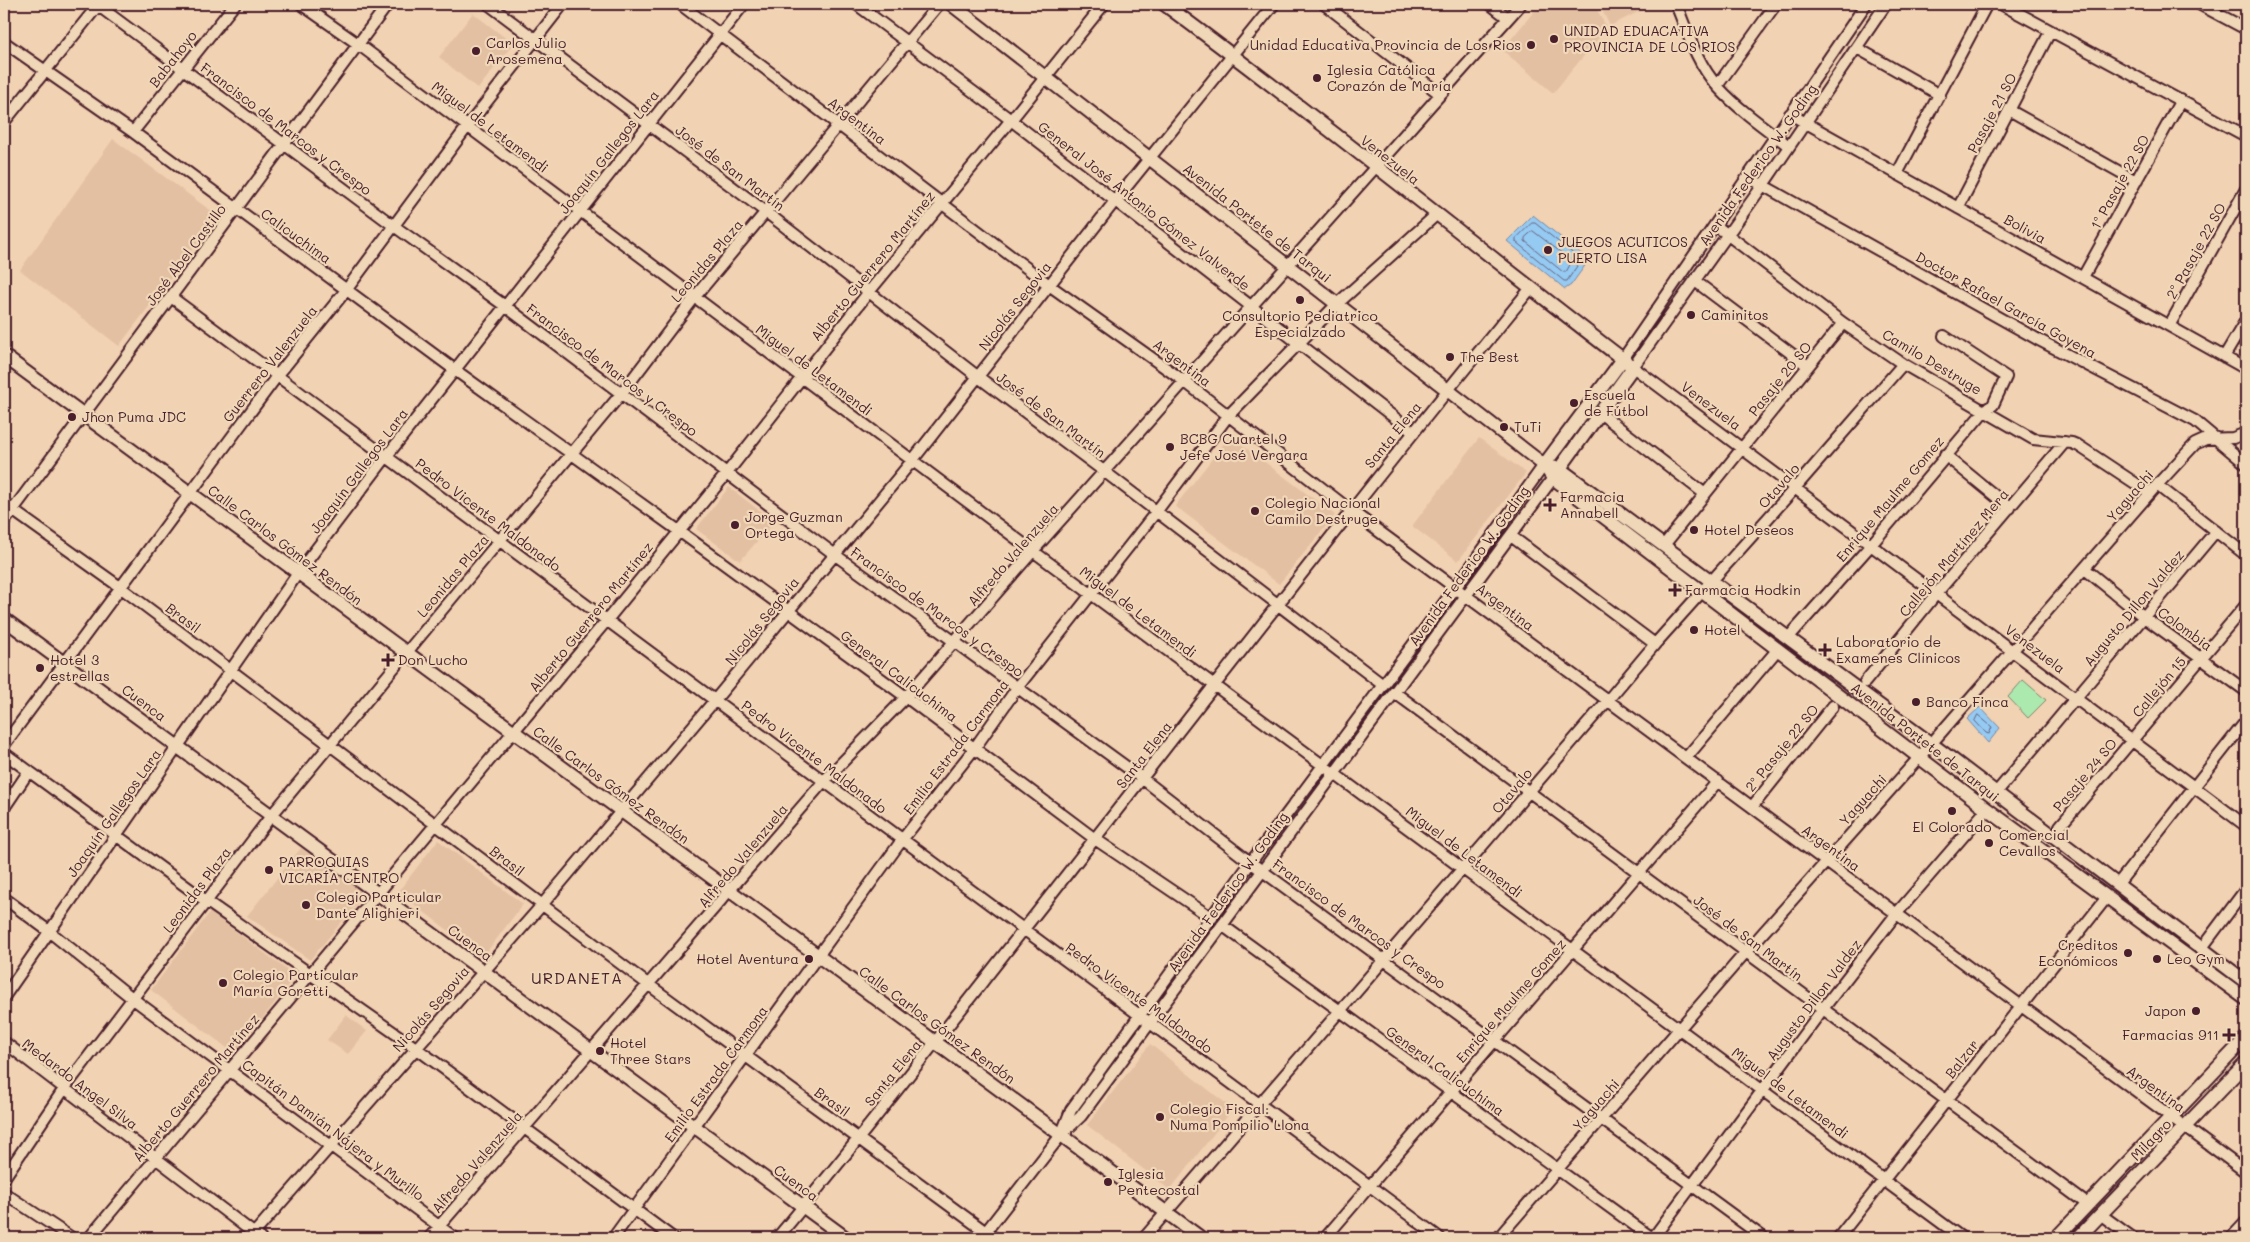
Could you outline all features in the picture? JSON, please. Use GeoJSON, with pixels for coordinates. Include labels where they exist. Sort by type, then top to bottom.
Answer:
{"type":"FeatureCollection","features":[{"type":"Feature","properties":{"kind":"main road","name":"Avenida Portete de Tarqui"},"geometry":{"type":"LineString","coordinates":[[951,4],[1556,474],[1702,591],[1921,756],[1987,809],[2246,999]]}},
{"type":"Feature","properties":{"kind":"main road","name":"Venezuela"},"geometry":{"type":"LineString","coordinates":[[1164,4],[1233,55],[1628,363]]}},
{"type":"Feature","properties":{"kind":"main road","name":"Calle Carlos Gómez Rendón"},"geometry":{"type":"LineString","coordinates":[[4,356],[1201,1238]]}},
{"type":"Feature","properties":{"kind":"main road","name":"Avenida Federico W. Goding"},"geometry":{"type":"LineString","coordinates":[[1556,474],[1600,413],[1628,363]]}},
{"type":"Feature","properties":{"kind":"main road","name":"Avenida Federico W. Goding"},"geometry":{"type":"LineString","coordinates":[[1544,465],[1628,363]]}},
{"type":"Feature","properties":{"kind":"main road","name":"Avenida Portete de Tarqui"},"geometry":{"type":"LineString","coordinates":[[1556,474],[1664,545],[2246,982]]}},
{"type":"Feature","properties":{"kind":"main road","name":"Cuenca"},"geometry":{"type":"LineString","coordinates":[[4,619],[846,1238]]}},
{"type":"Feature","properties":{"kind":"main road","name":"Milagro"},"geometry":{"type":"LineString","coordinates":[[2087,1204],[2246,1038]]}},
{"type":"Feature","properties":{"kind":"main road","name":"Milagro"},"geometry":{"type":"LineString","coordinates":[[2078,1238],[2246,1064]]}},
{"type":"Feature","properties":{"kind":"main road"},"geometry":{"type":"LineString","coordinates":[[2056,1238],[2087,1204]]}},
{"type":"Feature","properties":{"kind":"street","name":"Francisco de Marcos y Crespo"},"geometry":{"type":"LineString","coordinates":[[98,4],[182,69],[505,306],[834,554],[1143,779],[1261,870],[1764,1238]]}},
{"type":"Feature","properties":{"kind":"street"},"geometry":{"type":"LineString","coordinates":[[4,122],[98,4]]}},
{"type":"Feature","properties":{"kind":"street","name":"Babahoyo"},"geometry":{"type":"LineString","coordinates":[[133,132],[235,4]]}},
{"type":"Feature","properties":{"kind":"street","name":"Miguel de Letamendi"},"geometry":{"type":"LineString","coordinates":[[301,4],[358,44],[1033,551],[1962,1238]]}},
{"type":"Feature","properties":{"kind":"street","name":"José Abel Castillo"},"geometry":{"type":"LineString","coordinates":[[4,522],[8,507],[84,415],[388,4]]}},
{"type":"Feature","properties":{"kind":"street","name":"José de San Martín"},"geometry":{"type":"LineString","coordinates":[[488,4],[766,212],[868,293],[1383,685]]}},
{"type":"Feature","properties":{"kind":"street","name":"Guerrero Valenzuela"},"geometry":{"type":"LineString","coordinates":[[4,745],[277,376],[347,289],[467,127],[563,4]]}},
{"type":"Feature","properties":{"kind":"street","name":"Argentina"},"geometry":{"type":"LineString","coordinates":[[680,4],[839,126],[943,202],[1049,285],[1184,381],[1350,510],[2246,1172]]}},
{"type":"Feature","properties":{"kind":"street","name":"Joaquín Gallegos Lara"},"geometry":{"type":"LineString","coordinates":[[4,998],[298,573],[386,456],[744,4]]}},
{"type":"Feature","properties":{"kind":"street","name":"General José Antonio Gómez Valverde"},"geometry":{"type":"LineString","coordinates":[[856,4],[1011,120],[1413,432]]}},
{"type":"Feature","properties":{"kind":"street","name":"Leonidas Plaza"},"geometry":{"type":"LineString","coordinates":[[4,1178],[64,1089],[271,816],[500,541],[620,394],[694,298],[939,4]]}},
{"type":"Feature","properties":{"kind":"street","name":"Alberto Guerrero Martínez"},"geometry":{"type":"LineString","coordinates":[[89,1238],[607,620],[680,531],[868,293],[1104,4]]}},
{"type":"Feature","properties":{"kind":"street","name":"Nicolás Segovia"},"geometry":{"type":"LineString","coordinates":[[255,1237],[482,971],[542,905],[620,810],[715,700],[912,461],[1115,201],[1274,4]]}},
{"type":"Feature","properties":{"kind":"street"},"geometry":{"type":"LineString","coordinates":[[1324,4],[1440,94]]}},
{"type":"Feature","properties":{"kind":"street"},"geometry":{"type":"LineString","coordinates":[[1490,4],[1508,18]]}},
{"type":"Feature","properties":{"kind":"street","name":"Alfredo Valenzuela"},"geometry":{"type":"LineString","coordinates":[[429,1238],[731,892],[824,781],[906,697],[1033,551],[1521,4]]}},
{"type":"Feature","properties":{"kind":"street"},"geometry":{"type":"LineString","coordinates":[[1676,4],[1693,45],[1717,86],[1789,146]]}},
{"type":"Feature","properties":{"kind":"street"},"geometry":{"type":"LineString","coordinates":[[1717,86],[1776,4]]}},
{"type":"Feature","properties":{"kind":"street","name":"Avenida Federico W. Goding"},"geometry":{"type":"LineString","coordinates":[[1628,363],[1715,224],[1866,4]]}},
{"type":"Feature","properties":{"kind":"street","name":"Avenida Federico W. Goding"},"geometry":{"type":"LineString","coordinates":[[1628,363],[1695,281],[1886,4]]}},
{"type":"Feature","properties":{"kind":"street"},"geometry":{"type":"LineString","coordinates":[[1897,174],[1987,4]]}},
{"type":"Feature","properties":{"kind":"street"},"geometry":{"type":"LineString","coordinates":[[2001,4],[2246,136]]}},
{"type":"Feature","properties":{"kind":"street"},"geometry":{"type":"LineString","coordinates":[[2199,4],[2246,29]]}},
{"type":"Feature","properties":{"kind":"street","name":"Pasaje 21 SO"},"geometry":{"type":"LineString","coordinates":[[1958,208],[2050,32]]}},
{"type":"Feature","properties":{"kind":"street","name":"Calicuchima"},"geometry":{"type":"LineString","coordinates":[[4,42],[133,132],[455,370],[571,453]]}},
{"type":"Feature","properties":{"kind":"street"},"geometry":{"type":"LineString","coordinates":[[1856,48],[1940,95]]}},
{"type":"Feature","properties":{"kind":"street","name":"1º Pasaje 22 SO"},"geometry":{"type":"LineString","coordinates":[[2083,277],[2181,100]]}},
{"type":"Feature","properties":{"kind":"street"},"geometry":{"type":"LineString","coordinates":[[2009,110],[2136,181]]}},
{"type":"Feature","properties":{"kind":"street","name":"Bolivia"},"geometry":{"type":"LineString","coordinates":[[1790,114],[2246,369]]}},
{"type":"Feature","properties":{"kind":"street","name":"Doctor Rafael García Goyena"},"geometry":{"type":"LineString","coordinates":[[1748,177],[2037,339],[2194,421],[2246,464]]}},
{"type":"Feature","properties":{"kind":"street","name":"2º Pasaje 22 SO"},"geometry":{"type":"LineString","coordinates":[[2169,326],[2246,189]]}},
{"type":"Feature","properties":{"kind":"street","name":"Emilio Estrada Carmona"},"geometry":{"type":"LineString","coordinates":[[613,1238],[819,957],[902,840],[974,749],[1017,688],[1156,512],[1228,416],[1337,304],[1436,215]]}},
{"type":"Feature","properties":{"kind":"street","name":"Camilo Destruge"},"geometry":{"type":"LineString","coordinates":[[1715,224],[1842,323],[1903,364],[2033,439],[2065,442],[2079,446],[2150,494]]}},
{"type":"Feature","properties":{"kind":"street"},"geometry":{"type":"LineString","coordinates":[[1695,281],[1808,366]]}},
{"type":"Feature","properties":{"kind":"street","name":"Santa Elena"},"geometry":{"type":"LineString","coordinates":[[777,1238],[935,1043],[1143,779],[1350,510],[1531,288]]}},
{"type":"Feature","properties":{"kind":"street","name":"Pedro Vicente Maldonado"},"geometry":{"type":"LineString","coordinates":[[171,297],[1440,1238]]}},
{"type":"Feature","properties":{"kind":"street"},"geometry":{"type":"LineString","coordinates":[[2224,357],[2246,320]]}},
{"type":"Feature","properties":{"kind":"street","name":"Pasaje 20 SO"},"geometry":{"type":"LineString","coordinates":[[1664,545],[1842,323]]}},
{"type":"Feature","properties":{"kind":"street","name":"Enrique Maulme Gomez"},"geometry":{"type":"LineString","coordinates":[[1788,638],[1871,545],[1945,455],[1985,410],[1993,405],[2006,379],[2005,375],[1944,336]]}},
{"type":"Feature","properties":{"kind":"street","name":"Venezuela"},"geometry":{"type":"LineString","coordinates":[[1628,363],[2246,826]]}},
{"type":"Feature","properties":{"kind":"street","name":"Otavalo"},"geometry":{"type":"LineString","coordinates":[[1144,1238],[1655,644],[1903,364]]}},
{"type":"Feature","properties":{"kind":"street"},"geometry":{"type":"LineString","coordinates":[[1600,413],[1705,494]]}},
{"type":"Feature","properties":{"kind":"street"},"geometry":{"type":"LineString","coordinates":[[2194,421],[2198,435],[2196,444]]}},
{"type":"Feature","properties":{"kind":"street","name":"Yaguachi"},"geometry":{"type":"LineString","coordinates":[[1498,1238],[1745,953],[1921,756],[2157,485],[2196,444],[2215,438],[2234,438],[2246,432]]}},
{"type":"Feature","properties":{"kind":"street","name":"Callejón Martínez Mera"},"geometry":{"type":"LineString","coordinates":[[1865,682],[1936,594],[2065,442]]}},
{"type":"Feature","properties":{"kind":"street","name":"General Calicuchima"},"geometry":{"type":"LineString","coordinates":[[571,453],[788,610],[1095,839],[1212,918]]}},
{"type":"Feature","properties":{"kind":"street"},"geometry":{"type":"LineString","coordinates":[[1945,455],[2010,508]]}},
{"type":"Feature","properties":{"kind":"street","name":"Avenida Federico W. Goding"},"geometry":{"type":"LineString","coordinates":[[1061,1135],[1071,1110],[1251,862],[1456,588],[1544,465]]}},
{"type":"Feature","properties":{"kind":"street","name":"Avenida Federico W. Goding"},"geometry":{"type":"LineString","coordinates":[[987,1236],[1061,1135],[1080,1116],[1150,1024],[1261,870],[1467,596],[1556,474]]}},
{"type":"Feature","properties":{"kind":"street"},"geometry":{"type":"LineString","coordinates":[[2157,485],[2246,554]]}},
{"type":"Feature","properties":{"kind":"street","name":"Brasil"},"geometry":{"type":"LineString","coordinates":[[8,507],[330,744],[542,905],[858,1138],[987,1236]]}},
{"type":"Feature","properties":{"kind":"street","name":"Augusto Dillon Valdez"},"geometry":{"type":"LineString","coordinates":[[1995,794],[2216,531]]}},
{"type":"Feature","properties":{"kind":"street"},"geometry":{"type":"LineString","coordinates":[[1511,536],[1655,644]]}},
{"type":"Feature","properties":{"kind":"street","name":"Colombia"},"geometry":{"type":"LineString","coordinates":[[2085,569],[2144,617],[2246,691]]}},
{"type":"Feature","properties":{"kind":"street","name":"Callejón 15"},"geometry":{"type":"LineString","coordinates":[[2132,741],[2246,605]]}},
{"type":"Feature","properties":{"kind":"street"},"geometry":{"type":"LineString","coordinates":[[1686,758],[1778,648]]}},
{"type":"Feature","properties":{"kind":"street","name":"José de San Martín"},"geometry":{"type":"LineString","coordinates":[[1394,692],[2087,1204]]}},
{"type":"Feature","properties":{"kind":"street","name":"2º Pasaje 22 SO"},"geometry":{"type":"LineString","coordinates":[[1752,806],[1833,706]]}},
{"type":"Feature","properties":{"kind":"street"},"geometry":{"type":"LineString","coordinates":[[2117,885],[2246,721]]}},
{"type":"Feature","properties":{"kind":"street","name":"Pasaje 24 SO"},"geometry":{"type":"LineString","coordinates":[[2060,826],[2132,741]]}},
{"type":"Feature","properties":{"kind":"street"},"geometry":{"type":"LineString","coordinates":[[4,752],[206,901],[416,1048],[673,1238]]}},
{"type":"Feature","properties":{"kind":"street"},"geometry":{"type":"LineString","coordinates":[[4,808],[29,771]]}},
{"type":"Feature","properties":{"kind":"street","name":"Enrique Maulme Gomez"},"geometry":{"type":"LineString","coordinates":[[1325,1238],[1718,781]]}},
{"type":"Feature","properties":{"kind":"street"},"geometry":{"type":"LineString","coordinates":[[2218,805],[2246,816]]}},
{"type":"Feature","properties":{"kind":"street","name":"Augusto Dillon Valdez"},"geometry":{"type":"LineString","coordinates":[[1652,1238],[1897,913],[1987,809]]}},
{"type":"Feature","properties":{"kind":"street"},"geometry":{"type":"LineString","coordinates":[[2201,949],[2246,889]]}},
{"type":"Feature","properties":{"kind":"street","name":"Balzar"},"geometry":{"type":"LineString","coordinates":[[1838,1238],[2107,897]]}},
{"type":"Feature","properties":{"kind":"street","name":"Capitán Damián Nájera y Murillo"},"geometry":{"type":"LineString","coordinates":[[4,898],[50,932],[132,998],[455,1238]]}},
{"type":"Feature","properties":{"kind":"street","name":"General Calicuchima"},"geometry":{"type":"LineString","coordinates":[[1222,925],[1652,1238]]}},
{"type":"Feature","properties":{"kind":"street","name":"Medardo Angel Silva"},"geometry":{"type":"LineString","coordinates":[[4,1042],[255,1237]]}},
{"type":"Feature","properties":{"kind":"street"},"geometry":{"type":"LineString","coordinates":[[4,1193],[72,1238]]}},
{"type":"Feature","properties":{"kind":"street"},"geometry":{"type":"LineString","coordinates":[[2100,1214],[2133,1238]]}},
{"type":"Feature","properties":{"kind":"street"},"geometry":{"type":"LineString","coordinates":[[2231,1238],[2246,1222]]}},
{"type":"Feature","properties":{"kind":"shaded area","name":"UNIDAD EDUACATIVA PROVINCIA DE LOS RIOS"},"geometry":{"type":"Polygon","coordinates":[[[1540,4],[1594,4],[1607,28],[1553,93],[1502,50],[1540,4]]]}},
{"type":"Feature","properties":{"kind":"shaded area"},"geometry":{"type":"Polygon","coordinates":[[[1599,4],[1654,4],[1610,26],[1599,4]]]}},
{"type":"Feature","properties":{"kind":"shaded area","name":"Carlos Julio Arosemena"},"geometry":{"type":"Polygon","coordinates":[[[473,13],[513,44],[478,89],[439,57],[473,13]]]}},
{"type":"Feature","properties":{"kind":"shaded area"},"geometry":{"type":"Polygon","coordinates":[[[113,139],[218,216],[119,346],[20,270],[113,139]]]}},
{"type":"Feature","properties":{"kind":"shaded area","name":"Colegio Nacional Camilo Destruge"},"geometry":{"type":"Polygon","coordinates":[[[1230,436],[1335,515],[1279,584],[1175,506],[1230,436]]]}},
{"type":"Feature","properties":{"kind":"shaded area"},"geometry":{"type":"Polygon","coordinates":[[[1479,438],[1526,473],[1458,561],[1412,526],[1479,438]]]}},
{"type":"Feature","properties":{"kind":"shaded area","name":"Jorge Guzman Ortega"},"geometry":{"type":"Polygon","coordinates":[[[729,487],[774,522],[740,561],[696,529],[729,487]]]}},
{"type":"Feature","properties":{"kind":"shaded area"},"geometry":{"type":"Polygon","coordinates":[[[438,840],[523,904],[483,957],[398,892],[438,840]]]}},
{"type":"Feature","properties":{"kind":"shaded area","name":"Colegio Particular Dante Alighieri"},"geometry":{"type":"Polygon","coordinates":[[[301,848],[365,894],[310,960],[247,916],[301,848]]]}},
{"type":"Feature","properties":{"kind":"shaded area","name":"Colegio Particular María Goretti"},"geometry":{"type":"Polygon","coordinates":[[[210,912],[295,976],[235,1054],[151,990],[210,912]]]}},
{"type":"Feature","properties":{"kind":"shaded area"},"geometry":{"type":"Polygon","coordinates":[[[346,1015],[367,1031],[348,1054],[327,1040],[346,1015]]]}},
{"type":"Feature","properties":{"kind":"shaded area","name":"Colegio Fiscal: Numa Pompilio Llona"},"geometry":{"type":"Polygon","coordinates":[[[1150,1044],[1233,1109],[1170,1190],[1087,1125],[1150,1044]]]}},
{"type":"Feature","properties":{"kind":"green space"},"geometry":{"type":"Polygon","coordinates":[[[2023,680],[2046,700],[2028,718],[2008,697],[2023,680]]]}},
{"type":"Feature","properties":{"kind":"water","name":"JUEGOS ACUTICOS PUERTO LISA"},"geometry":{"type":"Polygon","coordinates":[[[1533,215],[1589,260],[1571,285],[1565,289],[1507,241],[1533,215]]]}},
{"type":"Feature","properties":{"kind":"water"},"geometry":{"type":"Polygon","coordinates":[[[1980,707],[2000,728],[1988,743],[1967,719],[1980,707]]]}},
{"type":"Feature","properties":{"kind":"place","name":"UNIDAD EDUACATIVA PROVINCIA DE LOS RIOS"},"geometry":{"type":"Point","coordinates":[1554,39]}},
{"type":"Feature","properties":{"kind":"place","name":"Unidad Educativa Provincia de Los Rios"},"geometry":{"type":"Point","coordinates":[1531,45]}},
{"type":"Feature","properties":{"kind":"place","name":"Carlos Julio Arosemena"},"geometry":{"type":"Point","coordinates":[476,51]}},
{"type":"Feature","properties":{"kind":"place","name":"Iglesia Católica Corazón de María"},"geometry":{"type":"Point","coordinates":[1317,78]}},
{"type":"Feature","properties":{"kind":"place","name":"JUEGOS ACUTICOS PUERTO LISA"},"geometry":{"type":"Point","coordinates":[1548,250]}},
{"type":"Feature","properties":{"kind":"place","name":"Consultorio Pediatrico Especialzado"},"geometry":{"type":"Point","coordinates":[1300,300]}},
{"type":"Feature","properties":{"kind":"place","name":"Caminitos"},"geometry":{"type":"Point","coordinates":[1691,315]}},
{"type":"Feature","properties":{"kind":"place","name":"The Best"},"geometry":{"type":"Point","coordinates":[1450,357]}},
{"type":"Feature","properties":{"kind":"place","name":"Escuela de Fútbol"},"geometry":{"type":"Point","coordinates":[1574,403]}},
{"type":"Feature","properties":{"kind":"place","name":"Jhon Puma JDC"},"geometry":{"type":"Point","coordinates":[72,417]}},
{"type":"Feature","properties":{"kind":"place","name":"TuTi"},"geometry":{"type":"Point","coordinates":[1504,427]}},
{"type":"Feature","properties":{"kind":"place","name":"BCBG Cuartel 9 Jefe José Vergara"},"geometry":{"type":"Point","coordinates":[1170,447]}},
{"type":"Feature","properties":{"kind":"place","name":"Farmacia Annabell"},"geometry":{"type":"Point","coordinates":[1550,505]}},
{"type":"Feature","properties":{"kind":"place","name":"Colegio Nacional Camilo Destruge"},"geometry":{"type":"Point","coordinates":[1255,511]}},
{"type":"Feature","properties":{"kind":"place","name":"Jorge Guzman Ortega"},"geometry":{"type":"Point","coordinates":[735,525]}},
{"type":"Feature","properties":{"kind":"place","name":"Hotel Deseos"},"geometry":{"type":"Point","coordinates":[1694,530]}},
{"type":"Feature","properties":{"kind":"place","name":"Farmacia Hodkin"},"geometry":{"type":"Point","coordinates":[1675,590]}},
{"type":"Feature","properties":{"kind":"place","name":"Hotel"},"geometry":{"type":"Point","coordinates":[1694,630]}},
{"type":"Feature","properties":{"kind":"place","name":"Laboratorio de Examenes Clinicos"},"geometry":{"type":"Point","coordinates":[1825,650]}},
{"type":"Feature","properties":{"kind":"place","name":"Don Lucho"},"geometry":{"type":"Point","coordinates":[388,660]}},
{"type":"Feature","properties":{"kind":"place","name":"Hotel 3 estrellas"},"geometry":{"type":"Point","coordinates":[40,668]}},
{"type":"Feature","properties":{"kind":"place","name":"Banco Finca"},"geometry":{"type":"Point","coordinates":[1916,702]}},
{"type":"Feature","properties":{"kind":"place","name":"El Colorado"},"geometry":{"type":"Point","coordinates":[1952,811]}},
{"type":"Feature","properties":{"kind":"place","name":"Comercial Cevallos"},"geometry":{"type":"Point","coordinates":[1989,843]}},
{"type":"Feature","properties":{"kind":"place","name":"PARROQUIAS VICARÍA CENTRO"},"geometry":{"type":"Point","coordinates":[269,870]}},
{"type":"Feature","properties":{"kind":"place","name":"Colegio Particular Dante Alighieri"},"geometry":{"type":"Point","coordinates":[306,905]}},
{"type":"Feature","properties":{"kind":"place","name":"Creditos Económicos"},"geometry":{"type":"Point","coordinates":[2128,953]}},
{"type":"Feature","properties":{"kind":"place","name":"Hotel Aventura"},"geometry":{"type":"Point","coordinates":[809,959]}},
{"type":"Feature","properties":{"kind":"place","name":"Leo Gym"},"geometry":{"type":"Point","coordinates":[2157,959]}},
{"type":"Feature","properties":{"kind":"place","name":"Colegio Particular María Goretti"},"geometry":{"type":"Point","coordinates":[223,983]}},
{"type":"Feature","properties":{"kind":"place","name":"Japon"},"geometry":{"type":"Point","coordinates":[2196,1011]}},
{"type":"Feature","properties":{"kind":"place","name":"Farmacias 911"},"geometry":{"type":"Point","coordinates":[2229,1035]}},
{"type":"Feature","properties":{"kind":"place","name":"Hotel Three Stars"},"geometry":{"type":"Point","coordinates":[600,1051]}},
{"type":"Feature","properties":{"kind":"place","name":"Colegio Fiscal: Numa Pompilio Llona"},"geometry":{"type":"Point","coordinates":[1160,1117]}},
{"type":"Feature","properties":{"kind":"place","name":"Iglesia Pentecostal"},"geometry":{"type":"Point","coordinates":[1108,1182]}},
{"type":"Feature","properties":{"kind":"district","name":"URDANETA"},"geometry":{"type":"Point","coordinates":[577,978]}}]}
